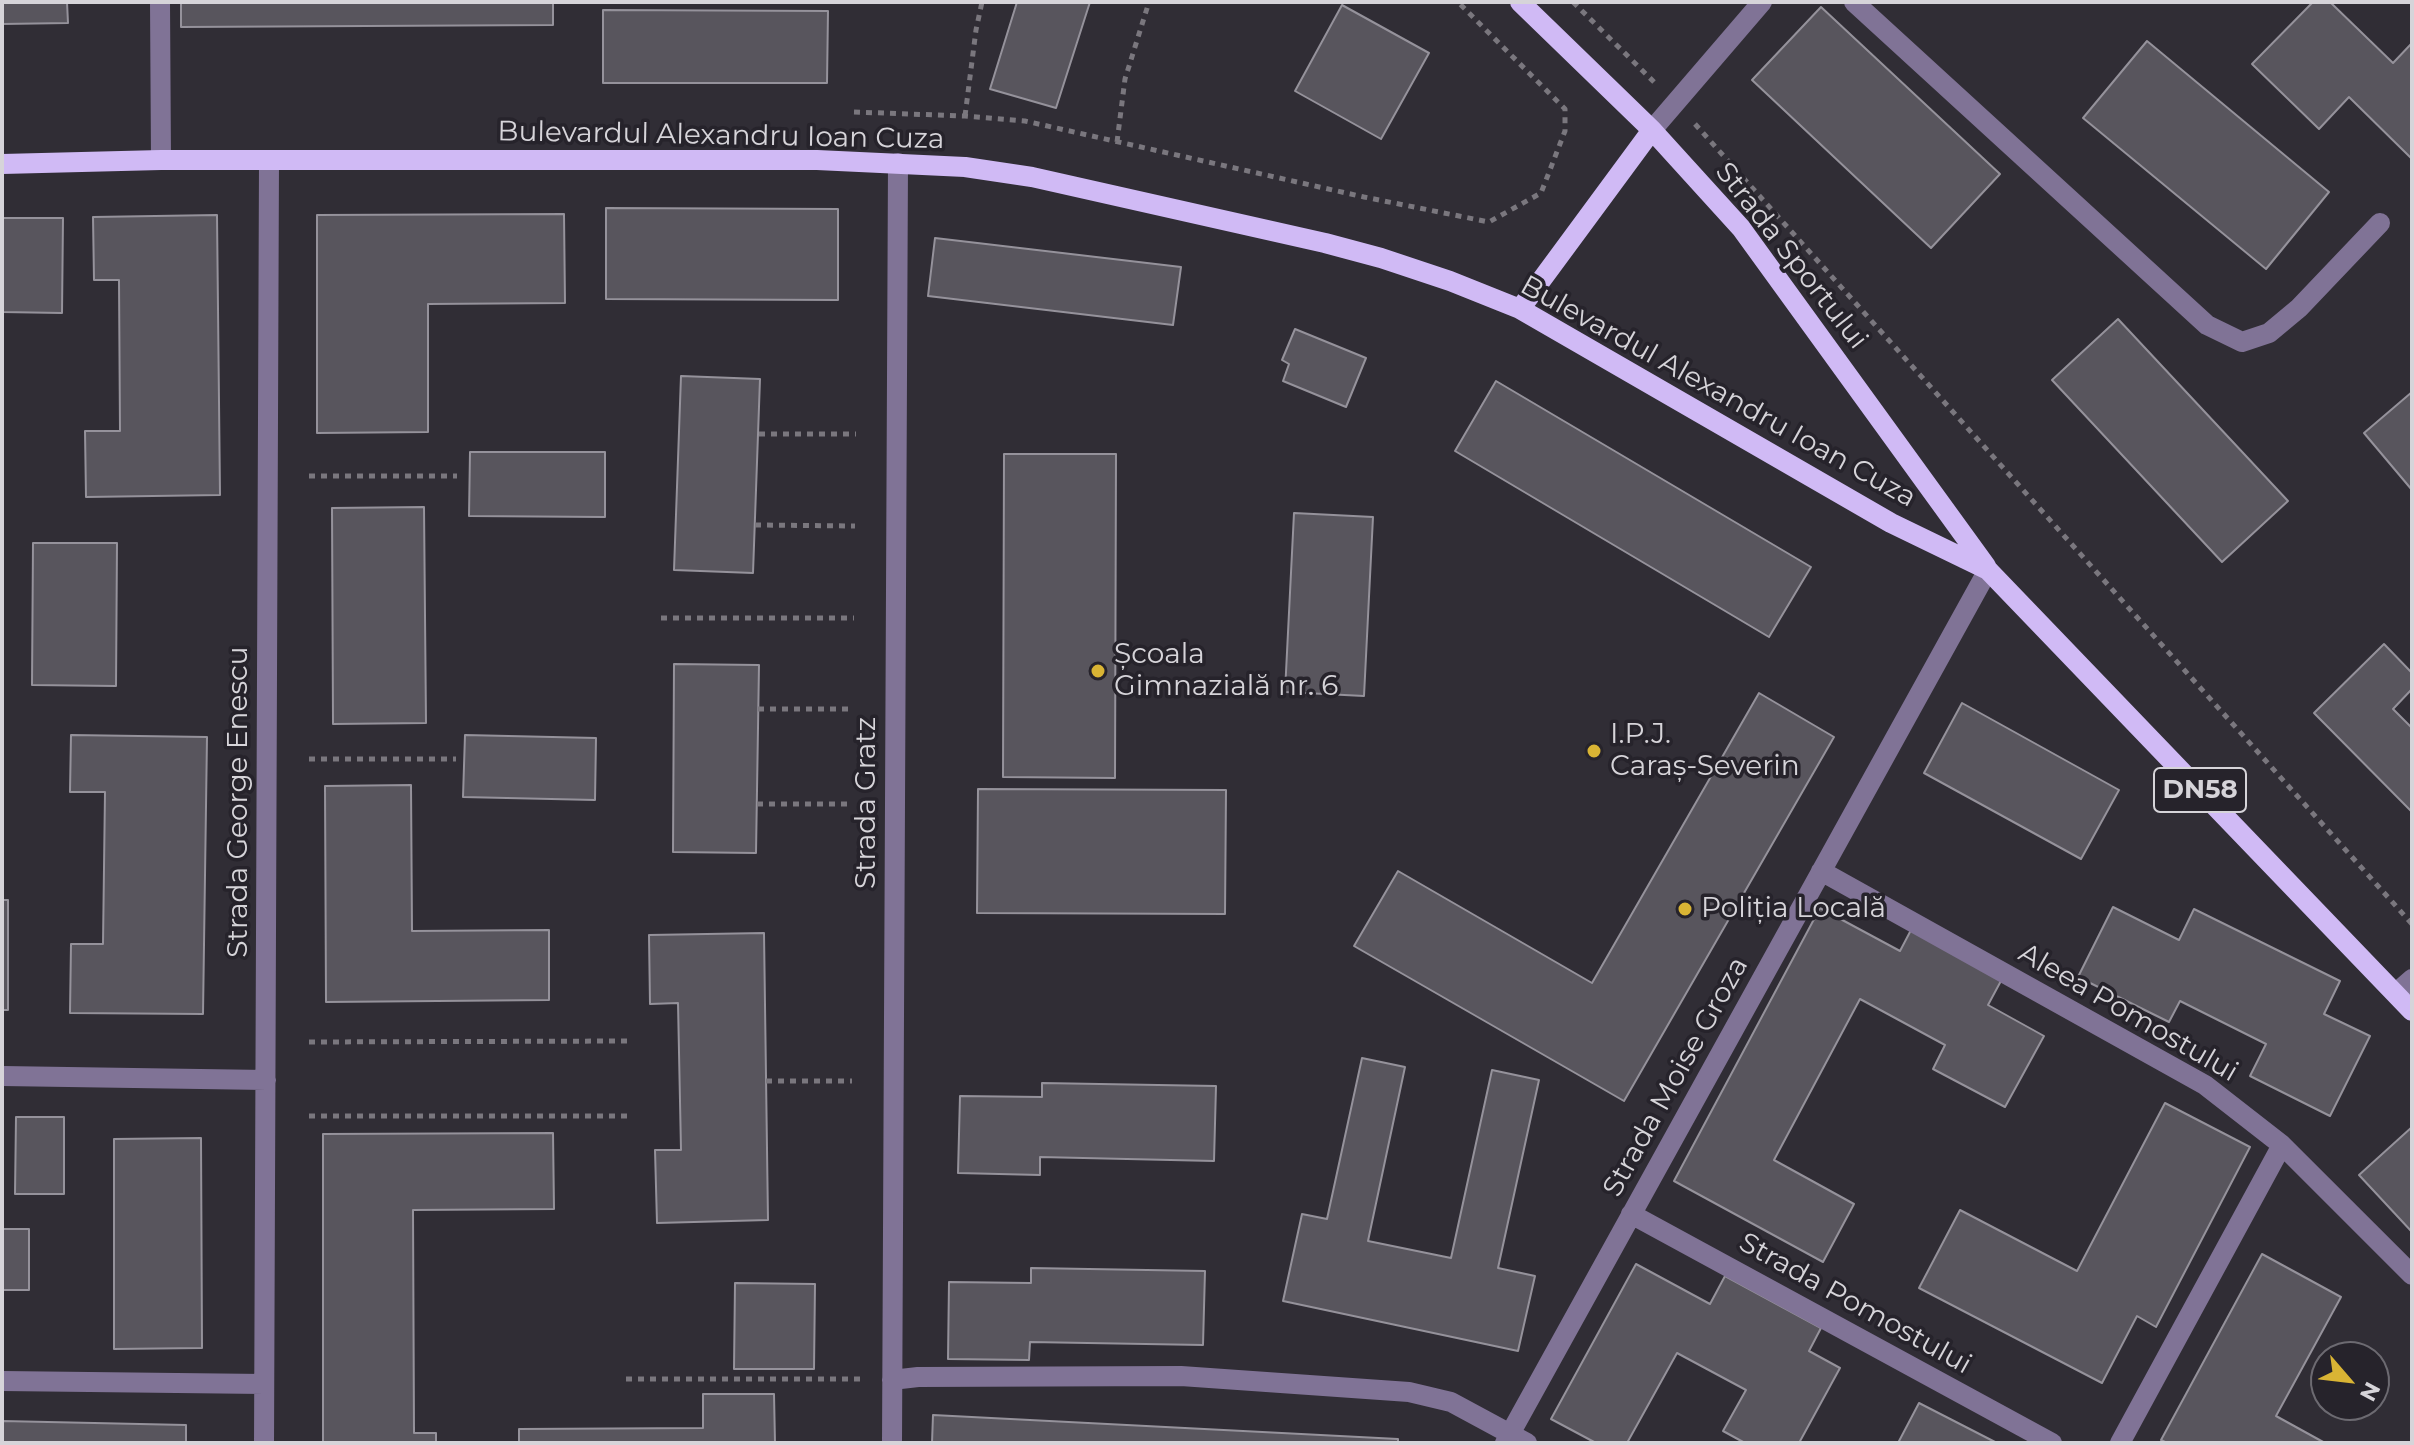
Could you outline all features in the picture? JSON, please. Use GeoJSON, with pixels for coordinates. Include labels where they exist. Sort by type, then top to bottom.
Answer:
{"type":"FeatureCollection","features":[{"type":"Feature","properties":{"kind":"main road","name":"Strada Sportului"},"geometry":{"type":"LineString","coordinates":[[1520,2],[1652,130],[1741,228],[1988,570]]}},
{"type":"Feature","properties":{"kind":"main road"},"geometry":{"type":"LineString","coordinates":[[1520,309],[1652,130]]}},
{"type":"Feature","properties":{"kind":"main road","name":"Bulevardul Alexandru Ioan Cuza"},"geometry":{"type":"LineString","coordinates":[[2,164],[161,160],[817,160],[965,167],[1032,177],[1325,243],[1450,281],[1520,309],[1891,523],[1988,570],[2412,1011]]}},
{"type":"Feature","properties":{"kind":"street"},"geometry":{"type":"LineString","coordinates":[[160,2],[161,160]]}},
{"type":"Feature","properties":{"kind":"street"},"geometry":{"type":"LineString","coordinates":[[1652,130],[1762,2]]}},
{"type":"Feature","properties":{"kind":"street"},"geometry":{"type":"LineString","coordinates":[[1854,2],[2207,325],[2242,342],[2269,333],[2299,308],[2380,223]]}},
{"type":"Feature","properties":{"kind":"street","name":"Strada George Enescu"},"geometry":{"type":"LineString","coordinates":[[264,1443],[269,161]]}},
{"type":"Feature","properties":{"kind":"street","name":"Strada Gratz"},"geometry":{"type":"LineString","coordinates":[[892,1443],[898,163]]}},
{"type":"Feature","properties":{"kind":"street","name":"Strada Moise Groza"},"geometry":{"type":"LineString","coordinates":[[1514,1440],[1631,1214],[1988,570]]}},
{"type":"Feature","properties":{"kind":"street","name":"Aleea Pomostului"},"geometry":{"type":"LineString","coordinates":[[1821,871],[2205,1085],[2282,1145],[2412,1275]]}},
{"type":"Feature","properties":{"kind":"street"},"geometry":{"type":"LineString","coordinates":[[2396,993],[2412,979]]}},
{"type":"Feature","properties":{"kind":"street"},"geometry":{"type":"LineString","coordinates":[[2,1076],[266,1080]]}},
{"type":"Feature","properties":{"kind":"street"},"geometry":{"type":"LineString","coordinates":[[2120,1443],[2282,1145]]}},
{"type":"Feature","properties":{"kind":"street","name":"Strada Pomostului"},"geometry":{"type":"LineString","coordinates":[[1631,1214],[2052,1443]]}},
{"type":"Feature","properties":{"kind":"street"},"geometry":{"type":"LineString","coordinates":[[892,1380],[934,1377],[1181,1376],[1409,1392],[1451,1402],[1514,1440]]}},
{"type":"Feature","properties":{"kind":"street"},"geometry":{"type":"LineString","coordinates":[[2,1381],[264,1384]]}},
{"type":"Feature","properties":{"kind":"path"},"geometry":{"type":"LineString","coordinates":[[965,116],[982,2]]}},
{"type":"Feature","properties":{"kind":"path"},"geometry":{"type":"LineString","coordinates":[[1117,142],[1125,79],[1149,2]]}},
{"type":"Feature","properties":{"kind":"path"},"geometry":{"type":"LineString","coordinates":[[854,112],[1025,121],[1489,222],[1541,193],[1565,131],[1565,109],[1458,2]]}},
{"type":"Feature","properties":{"kind":"path"},"geometry":{"type":"LineString","coordinates":[[1573,2],[1676,103],[2412,924]]}},
{"type":"Feature","properties":{"kind":"path"},"geometry":{"type":"LineString","coordinates":[[759,434],[856,434]]}},
{"type":"Feature","properties":{"kind":"path"},"geometry":{"type":"LineString","coordinates":[[309,476],[457,476]]}},
{"type":"Feature","properties":{"kind":"path"},"geometry":{"type":"LineString","coordinates":[[755,525],[855,526]]}},
{"type":"Feature","properties":{"kind":"path"},"geometry":{"type":"LineString","coordinates":[[661,618],[854,618]]}},
{"type":"Feature","properties":{"kind":"path"},"geometry":{"type":"LineString","coordinates":[[758,709],[854,709]]}},
{"type":"Feature","properties":{"kind":"path"},"geometry":{"type":"LineString","coordinates":[[309,759],[456,759]]}},
{"type":"Feature","properties":{"kind":"path"},"geometry":{"type":"LineString","coordinates":[[757,804],[853,804]]}},
{"type":"Feature","properties":{"kind":"path"},"geometry":{"type":"LineString","coordinates":[[309,1042],[627,1041]]}},
{"type":"Feature","properties":{"kind":"path"},"geometry":{"type":"LineString","coordinates":[[766,1081],[852,1081]]}},
{"type":"Feature","properties":{"kind":"path"},"geometry":{"type":"LineString","coordinates":[[309,1116],[627,1116]]}},
{"type":"Feature","properties":{"kind":"path"},"geometry":{"type":"LineString","coordinates":[[626,1379],[892,1380]]}},
{"type":"Feature","properties":{"kind":"building"},"geometry":{"type":"Polygon","coordinates":[[[2,2],[67,2],[68,23],[2,24],[2,2]]]}},
{"type":"Feature","properties":{"kind":"building"},"geometry":{"type":"Polygon","coordinates":[[[181,2],[553,2],[553,25],[181,27],[181,2]]]}},
{"type":"Feature","properties":{"kind":"building"},"geometry":{"type":"Polygon","coordinates":[[[1017,2],[1090,2],[1056,108],[990,89],[1017,2]]]}},
{"type":"Feature","properties":{"kind":"building"},"geometry":{"type":"Polygon","coordinates":[[[2313,2],[2330,2],[2393,63],[2412,43],[2412,159],[2349,97],[2319,129],[2252,64],[2313,2]]]}},
{"type":"Feature","properties":{"kind":"building"},"geometry":{"type":"Polygon","coordinates":[[[1342,5],[1429,53],[1381,139],[1295,91],[1342,5]]]}},
{"type":"Feature","properties":{"kind":"building"},"geometry":{"type":"Polygon","coordinates":[[[1821,7],[2000,174],[1931,248],[1752,80],[1821,7]]]}},
{"type":"Feature","properties":{"kind":"building"},"geometry":{"type":"Polygon","coordinates":[[[603,10],[828,11],[827,83],[603,83],[603,10]]]}},
{"type":"Feature","properties":{"kind":"building"},"geometry":{"type":"Polygon","coordinates":[[[2147,41],[2329,192],[2266,269],[2083,118],[2147,41]]]}},
{"type":"Feature","properties":{"kind":"building"},"geometry":{"type":"Polygon","coordinates":[[[606,208],[838,209],[838,300],[606,299],[606,208]]]}},
{"type":"Feature","properties":{"kind":"building"},"geometry":{"type":"Polygon","coordinates":[[[564,214],[565,303],[428,304],[428,432],[317,433],[317,215],[564,214]]]}},
{"type":"Feature","properties":{"kind":"building"},"geometry":{"type":"Polygon","coordinates":[[[217,215],[220,495],[86,497],[85,431],[120,431],[119,280],[94,280],[93,217],[217,215]]]}},
{"type":"Feature","properties":{"kind":"building"},"geometry":{"type":"Polygon","coordinates":[[[2,218],[63,218],[62,313],[2,312],[2,218]]]}},
{"type":"Feature","properties":{"kind":"building"},"geometry":{"type":"Polygon","coordinates":[[[935,238],[1181,267],[1173,325],[928,296],[935,238]]]}},
{"type":"Feature","properties":{"kind":"building"},"geometry":{"type":"Polygon","coordinates":[[[2118,319],[2288,501],[2222,562],[2052,380],[2118,319]]]}},
{"type":"Feature","properties":{"kind":"building"},"geometry":{"type":"Polygon","coordinates":[[[1295,329],[1366,358],[1346,407],[1283,381],[1289,364],[1282,360],[1295,329]]]}},
{"type":"Feature","properties":{"kind":"building"},"geometry":{"type":"Polygon","coordinates":[[[681,376],[760,379],[753,573],[674,570],[681,376]]]}},
{"type":"Feature","properties":{"kind":"building"},"geometry":{"type":"Polygon","coordinates":[[[1496,381],[1811,567],[1769,637],[1455,451],[1496,381]]]}},
{"type":"Feature","properties":{"kind":"building"},"geometry":{"type":"Polygon","coordinates":[[[2412,392],[2412,490],[2364,433],[2412,392]]]}},
{"type":"Feature","properties":{"kind":"building"},"geometry":{"type":"Polygon","coordinates":[[[470,452],[605,452],[605,517],[469,516],[470,452]]]}},
{"type":"Feature","properties":{"kind":"building"},"geometry":{"type":"Polygon","coordinates":[[[1004,454],[1116,454],[1115,778],[1003,777],[1004,454]]]}},
{"type":"Feature","properties":{"kind":"building"},"geometry":{"type":"Polygon","coordinates":[[[424,507],[426,723],[333,724],[332,508],[424,507]]]}},
{"type":"Feature","properties":{"kind":"building"},"geometry":{"type":"Polygon","coordinates":[[[1294,513],[1373,517],[1364,696],[1285,692],[1294,513]]]}},
{"type":"Feature","properties":{"kind":"building"},"geometry":{"type":"Polygon","coordinates":[[[33,543],[117,543],[116,686],[32,685],[33,543]]]}},
{"type":"Feature","properties":{"kind":"building"},"geometry":{"type":"Polygon","coordinates":[[[2384,644],[2412,673],[2412,689],[2393,709],[2412,728],[2412,812],[2314,713],[2384,644]]]}},
{"type":"Feature","properties":{"kind":"building"},"geometry":{"type":"Polygon","coordinates":[[[674,664],[759,665],[756,853],[673,852],[674,664]]]}},
{"type":"Feature","properties":{"kind":"building","name":"Poliția Locală"},"geometry":{"type":"Polygon","coordinates":[[[1759,693],[1834,737],[1624,1101],[1354,946],[1398,871],[1592,983],[1759,693]]]}},
{"type":"Feature","properties":{"kind":"building"},"geometry":{"type":"Polygon","coordinates":[[[1962,703],[2119,790],[2081,859],[1924,773],[1962,703]]]}},
{"type":"Feature","properties":{"kind":"building"},"geometry":{"type":"Polygon","coordinates":[[[71,735],[207,737],[203,1014],[70,1013],[71,944],[103,944],[105,792],[70,792],[71,735]]]}},
{"type":"Feature","properties":{"kind":"building"},"geometry":{"type":"Polygon","coordinates":[[[465,735],[596,738],[595,800],[463,797],[465,735]]]}},
{"type":"Feature","properties":{"kind":"building"},"geometry":{"type":"Polygon","coordinates":[[[411,785],[412,931],[549,930],[549,1000],[326,1002],[325,786],[411,785]]]}},
{"type":"Feature","properties":{"kind":"building"},"geometry":{"type":"Polygon","coordinates":[[[978,789],[1226,790],[1225,914],[977,913],[978,789]]]}},
{"type":"Feature","properties":{"kind":"building"},"geometry":{"type":"Polygon","coordinates":[[[2,900],[8,900],[8,1010],[2,1010],[2,900]]]}},
{"type":"Feature","properties":{"kind":"building"},"geometry":{"type":"Polygon","coordinates":[[[2113,907],[2179,940],[2194,909],[2340,981],[2324,1014],[2370,1036],[2330,1116],[2250,1076],[2266,1044],[2180,1001],[2169,1022],[2078,977],[2113,907]]]}},
{"type":"Feature","properties":{"kind":"building"},"geometry":{"type":"Polygon","coordinates":[[[1820,908],[1900,951],[1911,930],[2002,979],[1988,1005],[2044,1036],[2005,1107],[1933,1069],[1945,1045],[1860,999],[1774,1160],[1854,1204],[1823,1262],[1674,1181],[1820,908]]]}},
{"type":"Feature","properties":{"kind":"building"},"geometry":{"type":"Polygon","coordinates":[[[764,933],[768,1220],[657,1223],[655,1150],[681,1150],[678,1003],[650,1004],[649,935],[764,933]]]}},
{"type":"Feature","properties":{"kind":"building"},"geometry":{"type":"Polygon","coordinates":[[[1362,1058],[1405,1067],[1368,1241],[1451,1258],[1492,1070],[1539,1080],[1498,1268],[1535,1276],[1518,1351],[1283,1301],[1302,1214],[1327,1219],[1362,1058]]]}},
{"type":"Feature","properties":{"kind":"building"},"geometry":{"type":"Polygon","coordinates":[[[1042,1083],[1216,1086],[1214,1161],[1040,1157],[1040,1175],[958,1173],[960,1096],[1042,1097],[1042,1083]]]}},
{"type":"Feature","properties":{"kind":"building"},"geometry":{"type":"Polygon","coordinates":[[[2165,1103],[2250,1147],[2156,1327],[2137,1316],[2102,1383],[1919,1288],[1960,1210],[2077,1271],[2165,1103]]]}},
{"type":"Feature","properties":{"kind":"building"},"geometry":{"type":"Polygon","coordinates":[[[16,1117],[64,1117],[64,1194],[15,1194],[16,1117]]]}},
{"type":"Feature","properties":{"kind":"building"},"geometry":{"type":"Polygon","coordinates":[[[2412,1127],[2412,1232],[2359,1175],[2412,1127]]]}},
{"type":"Feature","properties":{"kind":"building"},"geometry":{"type":"Polygon","coordinates":[[[553,1133],[554,1209],[413,1210],[414,1433],[436,1433],[436,1443],[323,1443],[323,1134],[553,1133]]]}},
{"type":"Feature","properties":{"kind":"building"},"geometry":{"type":"Polygon","coordinates":[[[201,1138],[202,1348],[114,1349],[114,1139],[201,1138]]]}},
{"type":"Feature","properties":{"kind":"building"},"geometry":{"type":"Polygon","coordinates":[[[2,1229],[29,1229],[29,1290],[2,1290],[2,1229]]]}},
{"type":"Feature","properties":{"kind":"building"},"geometry":{"type":"Polygon","coordinates":[[[2262,1254],[2341,1297],[2317,1341],[2310,1341],[2310,1354],[2276,1416],[2325,1443],[2167,1443],[2161,1440],[2262,1254]]]}},
{"type":"Feature","properties":{"kind":"building"},"geometry":{"type":"Polygon","coordinates":[[[1636,1264],[1710,1304],[1725,1276],[1821,1328],[1809,1351],[1840,1368],[1799,1443],[1745,1443],[1723,1431],[1746,1390],[1677,1353],[1627,1443],[1596,1443],[1551,1419],[1636,1264]]]}},
{"type":"Feature","properties":{"kind":"building"},"geometry":{"type":"Polygon","coordinates":[[[1031,1268],[1205,1271],[1203,1345],[1030,1342],[1029,1360],[948,1359],[949,1282],[1031,1283],[1031,1268]]]}},
{"type":"Feature","properties":{"kind":"building"},"geometry":{"type":"Polygon","coordinates":[[[735,1283],[815,1284],[814,1369],[734,1369],[735,1283]]]}},
{"type":"Feature","properties":{"kind":"building"},"geometry":{"type":"Polygon","coordinates":[[[703,1394],[774,1394],[775,1443],[519,1443],[519,1429],[703,1428],[703,1394]]]}},
{"type":"Feature","properties":{"kind":"building"},"geometry":{"type":"Polygon","coordinates":[[[1919,1403],[1997,1443],[1898,1443],[1919,1403]]]}},
{"type":"Feature","properties":{"kind":"building"},"geometry":{"type":"Polygon","coordinates":[[[933,1415],[1398,1439],[1398,1443],[932,1443],[933,1415]]]}},
{"type":"Feature","properties":{"kind":"building"},"geometry":{"type":"Polygon","coordinates":[[[2,1421],[186,1425],[186,1443],[2,1443],[2,1421]]]}},
{"type":"Feature","properties":{"kind":"place","name":"Școala Gimnazială nr. 6"},"geometry":{"type":"Point","coordinates":[1098,671]}},
{"type":"Feature","properties":{"kind":"place","name":"I.P.J. Caraș-Severin"},"geometry":{"type":"Point","coordinates":[1594,751]}},
{"type":"Feature","properties":{"kind":"place","name":"Poliția Locală"},"geometry":{"type":"Point","coordinates":[1685,909]}}]}
